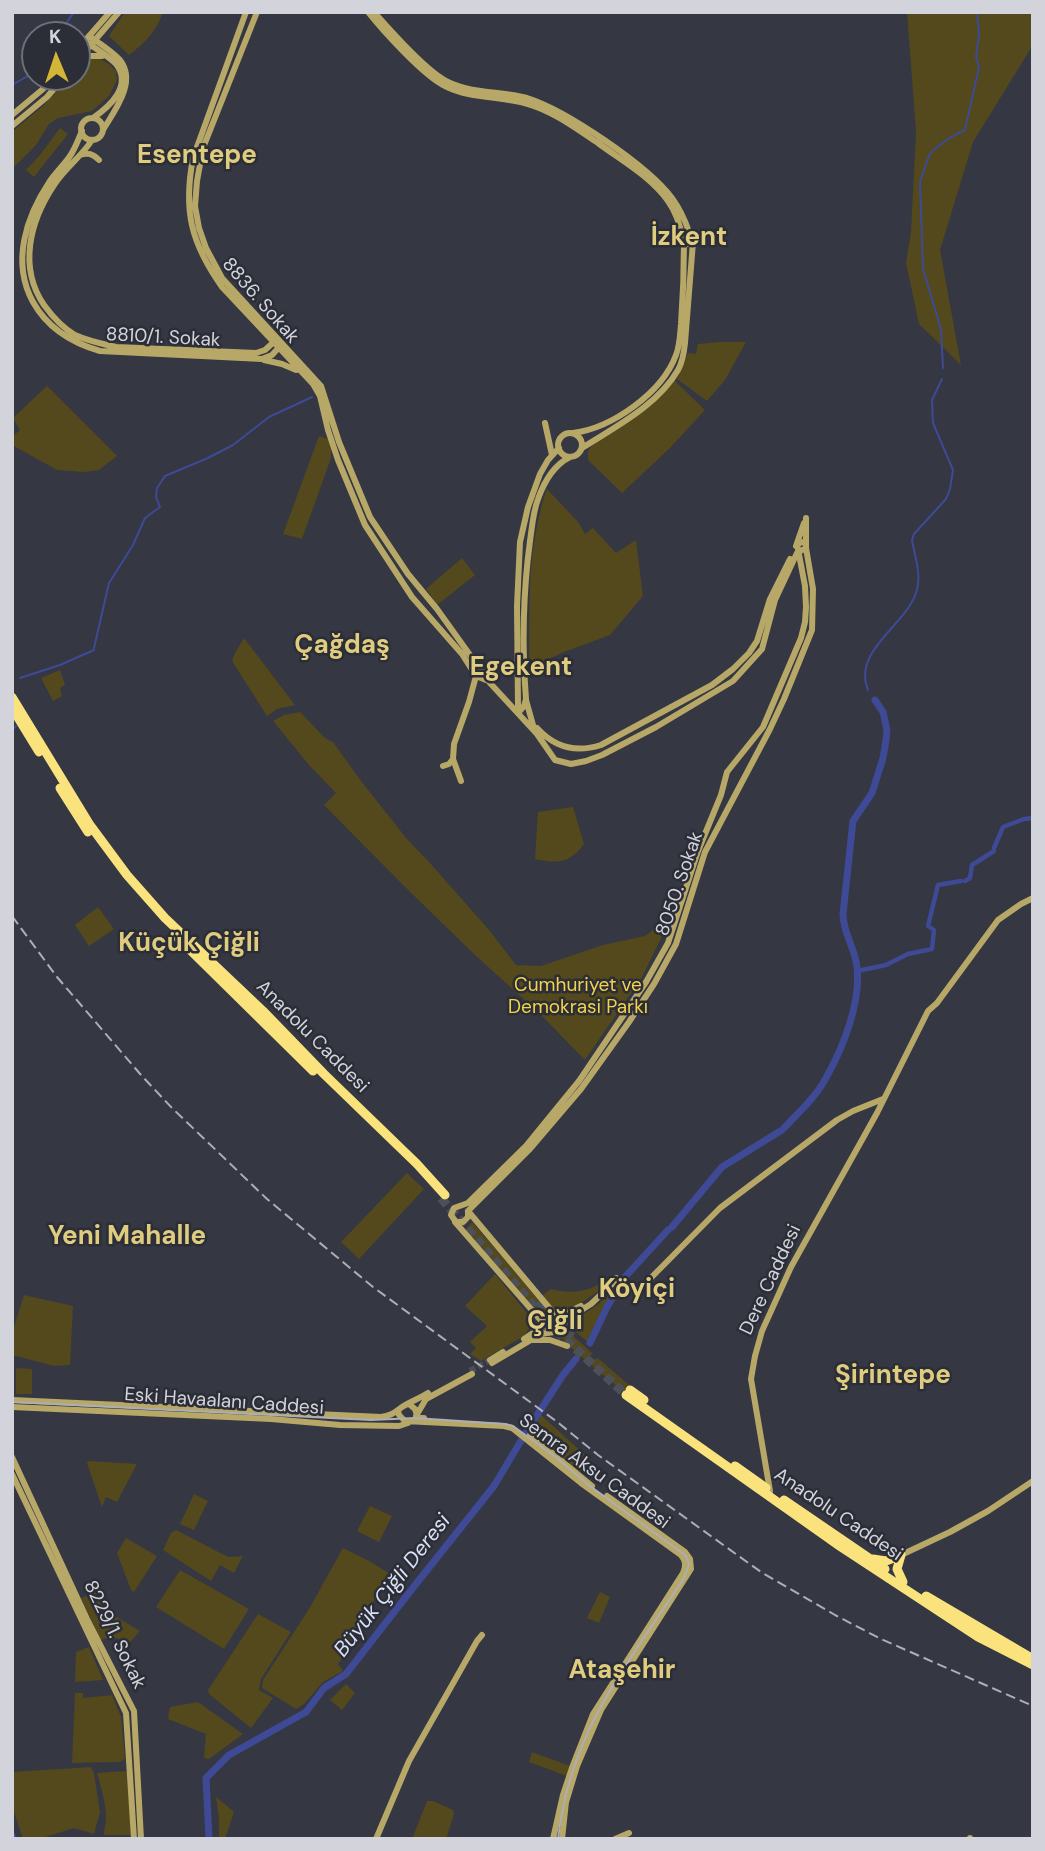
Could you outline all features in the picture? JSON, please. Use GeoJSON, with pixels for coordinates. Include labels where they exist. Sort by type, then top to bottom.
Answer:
{"type":"FeatureCollection","features":[{"type":"Feature","properties":{"kind":"highway","name":"Anadolu Caddesi"},"geometry":{"type":"LineString","coordinates":[[12,697],[90,825],[127,875],[165,918],[417,1164],[443,1196],[141,900],[80,821],[12,708]]}},
{"type":"Feature","properties":{"kind":"highway","name":"Anadolu Caddesi"},"geometry":{"type":"LineString","coordinates":[[1033,1659],[904,1582],[882,1566],[770,1491],[628,1392],[731,1471],[841,1547],[882,1566],[978,1637],[1033,1665]]}},
{"type":"Feature","properties":{"kind":"highway"},"geometry":{"type":"LineString","coordinates":[[882,1566],[901,1555]]}},
{"type":"Feature","properties":{"kind":"highway"},"geometry":{"type":"LineString","coordinates":[[901,1555],[897,1569],[904,1582]]}},
{"type":"Feature","properties":{"kind":"street"},"geometry":{"type":"LineString","coordinates":[[91,40],[110,12]]}},
{"type":"Feature","properties":{"kind":"street"},"geometry":{"type":"LineString","coordinates":[[91,40],[119,12]]}},
{"type":"Feature","properties":{"kind":"street","name":"8836. Sokak"},"geometry":{"type":"LineString","coordinates":[[246,12],[193,158],[189,177],[190,221],[198,247],[222,287],[278,343],[313,384],[322,402],[338,460],[365,525],[412,597],[462,654],[476,676]]}},
{"type":"Feature","properties":{"kind":"street"},"geometry":{"type":"LineString","coordinates":[[257,12],[204,146],[195,206],[206,248],[218,271],[242,301],[278,343],[321,386],[339,442],[370,517],[408,574],[504,698],[555,743],[587,750],[601,745],[712,684],[749,653],[757,641],[770,599],[797,544]]}},
{"type":"Feature","properties":{"kind":"street"},"geometry":{"type":"LineString","coordinates":[[368,12],[438,83],[460,92],[528,104],[589,134]]}},
{"type":"Feature","properties":{"kind":"street"},"geometry":{"type":"LineString","coordinates":[[374,12],[434,73],[447,82],[526,98],[551,108],[643,169],[682,212],[685,237],[683,298],[679,344],[670,367],[654,394],[632,415],[554,469],[538,500],[526,574],[526,699],[533,725]]}},
{"type":"Feature","properties":{"kind":"street"},"geometry":{"type":"LineString","coordinates":[[91,42],[104,52],[120,61],[127,83],[100,137],[92,140],[84,136],[84,122],[110,104],[121,86],[121,73],[104,52],[102,32]]}},
{"type":"Feature","properties":{"kind":"street"},"geometry":{"type":"LineString","coordinates":[[91,56],[104,52]]}},
{"type":"Feature","properties":{"kind":"street"},"geometry":{"type":"LineString","coordinates":[[12,115],[41,91]]}},
{"type":"Feature","properties":{"kind":"street"},"geometry":{"type":"LineString","coordinates":[[12,126],[51,91]]}},
{"type":"Feature","properties":{"kind":"street"},"geometry":{"type":"LineString","coordinates":[[93,118],[100,122],[103,130]]}},
{"type":"Feature","properties":{"kind":"street","name":"8810/1. Sokak"},"geometry":{"type":"LineString","coordinates":[[82,131],[72,154],[40,198],[24,236],[24,282],[38,312],[62,335],[81,346],[100,351],[262,359],[282,364],[303,375]]}},
{"type":"Feature","properties":{"kind":"street","name":"8810/1. Sokak"},"geometry":{"type":"LineString","coordinates":[[92,140],[54,184],[30,237],[30,275],[38,297],[51,314],[76,335],[116,347],[256,353],[278,343]]}},
{"type":"Feature","properties":{"kind":"street"},"geometry":{"type":"LineString","coordinates":[[78,156],[86,153],[99,160]]}},
{"type":"Feature","properties":{"kind":"street"},"geometry":{"type":"LineString","coordinates":[[685,237],[690,244],[693,242],[683,358],[678,369],[667,386],[618,417],[590,430],[562,437],[559,448],[540,474],[528,507],[519,544],[518,711],[555,760],[571,764],[602,755],[685,710],[733,681],[762,649],[775,600],[797,553],[806,545]]}},
{"type":"Feature","properties":{"kind":"street"},"geometry":{"type":"LineString","coordinates":[[262,359],[272,355],[278,343]]}},
{"type":"Feature","properties":{"kind":"street"},"geometry":{"type":"LineString","coordinates":[[545,423],[552,455]]}},
{"type":"Feature","properties":{"kind":"street"},"geometry":{"type":"LineString","coordinates":[[573,433],[582,440],[582,448]]}},
{"type":"Feature","properties":{"kind":"street"},"geometry":{"type":"LineString","coordinates":[[559,448],[563,454],[570,457]]}},
{"type":"Feature","properties":{"kind":"street","name":"8050. Sokak"},"geometry":{"type":"LineString","coordinates":[[465,1208],[529,1150],[581,1089],[654,985],[676,944],[705,852],[770,729],[812,630],[813,589],[806,545],[806,518],[797,544]]}},
{"type":"Feature","properties":{"kind":"street"},"geometry":{"type":"LineString","coordinates":[[797,544],[806,545]]}},
{"type":"Feature","properties":{"kind":"street"},"geometry":{"type":"LineString","coordinates":[[797,544],[797,553]]}},
{"type":"Feature","properties":{"kind":"street","name":"8050. Sokak"},"geometry":{"type":"LineString","coordinates":[[465,1208],[527,1146],[579,1081],[646,982],[668,943],[698,852],[722,795],[727,772],[763,727],[801,638],[806,607],[805,586],[797,553]]}},
{"type":"Feature","properties":{"kind":"street"},"geometry":{"type":"LineString","coordinates":[[461,781],[453,759],[454,744],[476,676],[490,683]]}},
{"type":"Feature","properties":{"kind":"street"},"geometry":{"type":"LineString","coordinates":[[504,698],[513,700],[517,697]]}},
{"type":"Feature","properties":{"kind":"street"},"geometry":{"type":"LineString","coordinates":[[518,711],[524,706],[526,699]]}},
{"type":"Feature","properties":{"kind":"street"},"geometry":{"type":"LineString","coordinates":[[443,766],[453,759]]}},
{"type":"Feature","properties":{"kind":"street","name":"Dere Caddesi"},"geometry":{"type":"LineString","coordinates":[[770,1491],[751,1379],[762,1331],[791,1268],[880,1109],[928,1011],[937,1003],[998,920],[1033,898]]}},
{"type":"Feature","properties":{"kind":"street"},"geometry":{"type":"LineString","coordinates":[[491,1362],[531,1338],[560,1331],[563,1323],[591,1304],[618,1278],[636,1293],[720,1208],[837,1120],[883,1099]]}},
{"type":"Feature","properties":{"kind":"street"},"geometry":{"type":"LineString","coordinates":[[552,1332],[453,1220],[452,1210],[456,1206],[465,1208],[563,1323]]}},
{"type":"Feature","properties":{"kind":"street"},"geometry":{"type":"LineString","coordinates":[[453,1220],[458,1223],[465,1221],[468,1217],[465,1208]]}},
{"type":"Feature","properties":{"kind":"street"},"geometry":{"type":"LineString","coordinates":[[531,1338],[545,1325],[549,1316],[576,1309],[601,1295]]}},
{"type":"Feature","properties":{"kind":"street"},"geometry":{"type":"LineString","coordinates":[[531,1338],[535,1328],[532,1311]]}},
{"type":"Feature","properties":{"kind":"street"},"geometry":{"type":"LineString","coordinates":[[531,1338],[550,1340],[567,1346]]}},
{"type":"Feature","properties":{"kind":"street"},"geometry":{"type":"LineString","coordinates":[[471,1372],[423,1402],[417,1416],[410,1422],[402,1420],[398,1410],[471,1372]]}},
{"type":"Feature","properties":{"kind":"street","name":"Eski Havaalanı Caddesi"},"geometry":{"type":"LineString","coordinates":[[12,1401],[382,1417],[398,1410]]}},
{"type":"Feature","properties":{"kind":"street"},"geometry":{"type":"LineString","coordinates":[[409,1404],[415,1409],[417,1416]]}},
{"type":"Feature","properties":{"kind":"street","name":"Eski Havaalanı Caddesi"},"geometry":{"type":"LineString","coordinates":[[14,1408],[258,1418],[340,1425],[399,1426],[410,1422]]}},
{"type":"Feature","properties":{"kind":"street","name":"Semra Aksu Caddesi"},"geometry":{"type":"LineString","coordinates":[[417,1416],[505,1423],[519,1430],[574,1478],[681,1555],[688,1564]]}},
{"type":"Feature","properties":{"kind":"street","name":"Semra Aksu Caddesi"},"geometry":{"type":"LineString","coordinates":[[410,1422],[505,1426],[519,1430]]}},
{"type":"Feature","properties":{"kind":"street","name":"8229/1. Sokak"},"geometry":{"type":"LineString","coordinates":[[12,1457],[87,1619],[134,1711],[141,1839]]}},
{"type":"Feature","properties":{"kind":"street","name":"8229/1. Sokak"},"geometry":{"type":"LineString","coordinates":[[12,1474],[126,1713],[134,1839]]}},
{"type":"Feature","properties":{"kind":"street"},"geometry":{"type":"LineString","coordinates":[[901,1555],[988,1511],[1033,1482]]}},
{"type":"Feature","properties":{"kind":"street"},"geometry":{"type":"LineString","coordinates":[[563,1838],[566,1802],[598,1717],[691,1569],[688,1564]]}},
{"type":"Feature","properties":{"kind":"street"},"geometry":{"type":"LineString","coordinates":[[553,1839],[563,1795],[593,1714],[688,1564]]}},
{"type":"Feature","properties":{"kind":"street"},"geometry":{"type":"LineString","coordinates":[[376,1839],[410,1761],[482,1635]]}},
{"type":"Feature","properties":{"kind":"street"},"geometry":{"type":"LineString","coordinates":[[615,1839],[627,1836]]}},
{"type":"Feature","properties":{"kind":"green space"},"geometry":{"type":"Polygon","coordinates":[[[125,12],[163,12],[149,36],[129,55],[109,36],[125,12]]]}},
{"type":"Feature","properties":{"kind":"green space"},"geometry":{"type":"Polygon","coordinates":[[[907,12],[1033,12],[1033,44],[973,142],[940,250],[961,365],[919,324],[906,263],[911,232],[916,132],[907,12]]]}},
{"type":"Feature","properties":{"kind":"green space"},"geometry":{"type":"Polygon","coordinates":[[[91,59],[100,59],[116,71],[117,80],[109,96],[92,111],[58,118],[49,124],[36,145],[12,169],[12,132],[57,91],[91,91],[91,59]]]}},
{"type":"Feature","properties":{"kind":"green space"},"geometry":{"type":"Polygon","coordinates":[[[60,128],[68,134],[34,177],[26,170],[60,128]]]}},
{"type":"Feature","properties":{"kind":"green space"},"geometry":{"type":"Polygon","coordinates":[[[746,342],[725,380],[707,401],[677,379],[688,353],[696,354],[698,344],[746,342]]]}},
{"type":"Feature","properties":{"kind":"green space"},"geometry":{"type":"Polygon","coordinates":[[[674,380],[705,410],[670,448],[622,493],[588,460],[588,451],[592,445],[646,408],[674,380]]]}},
{"type":"Feature","properties":{"kind":"green space"},"geometry":{"type":"Polygon","coordinates":[[[47,386],[117,456],[99,470],[57,470],[12,445],[12,437],[20,430],[13,418],[47,386]]]}},
{"type":"Feature","properties":{"kind":"green space"},"geometry":{"type":"Polygon","coordinates":[[[319,436],[328,439],[331,458],[302,539],[283,534],[319,436]]]}},
{"type":"Feature","properties":{"kind":"green space"},"geometry":{"type":"Polygon","coordinates":[[[547,489],[579,523],[585,534],[593,528],[616,553],[636,540],[643,596],[610,635],[529,668],[532,561],[537,526],[547,489]]]}},
{"type":"Feature","properties":{"kind":"green space"},"geometry":{"type":"Polygon","coordinates":[[[462,558],[475,575],[437,605],[426,589],[462,558]]]}},
{"type":"Feature","properties":{"kind":"green space"},"geometry":{"type":"Polygon","coordinates":[[[244,638],[295,705],[277,709],[267,716],[232,661],[244,638]]]}},
{"type":"Feature","properties":{"kind":"green space"},"geometry":{"type":"Polygon","coordinates":[[[60,670],[65,685],[60,688],[62,696],[53,701],[41,678],[60,670]]]}},
{"type":"Feature","properties":{"kind":"green space","name":"Cumhuriyet ve Demokrasi Parkı"},"geometry":{"type":"Polygon","coordinates":[[[300,712],[325,738],[333,742],[407,839],[490,931],[516,965],[541,966],[603,945],[645,936],[668,924],[642,977],[585,1060],[324,805],[336,793],[273,721],[284,715],[300,712]]]}},
{"type":"Feature","properties":{"kind":"green space"},"geometry":{"type":"Polygon","coordinates":[[[573,807],[584,844],[574,855],[563,860],[535,859],[538,812],[573,807]]]}},
{"type":"Feature","properties":{"kind":"green space"},"geometry":{"type":"Polygon","coordinates":[[[98,907],[114,929],[89,946],[75,925],[98,907]]]}},
{"type":"Feature","properties":{"kind":"green space"},"geometry":{"type":"Polygon","coordinates":[[[407,1173],[424,1189],[359,1259],[341,1242],[407,1173]]]}},
{"type":"Feature","properties":{"kind":"green space"},"geometry":{"type":"Polygon","coordinates":[[[472,1222],[548,1310],[542,1316],[466,1229],[472,1222]]]}},
{"type":"Feature","properties":{"kind":"green space"},"geometry":{"type":"Polygon","coordinates":[[[495,1274],[530,1317],[530,1326],[522,1337],[481,1361],[470,1354],[476,1348],[470,1342],[487,1326],[465,1306],[495,1274]]]}},
{"type":"Feature","properties":{"kind":"green space"},"geometry":{"type":"Polygon","coordinates":[[[610,1281],[584,1301],[562,1310],[554,1311],[541,1296],[551,1289],[581,1291],[610,1281]]]}},
{"type":"Feature","properties":{"kind":"green space"},"geometry":{"type":"Polygon","coordinates":[[[615,1286],[588,1342],[572,1329],[570,1323],[599,1304],[615,1286]]]}},
{"type":"Feature","properties":{"kind":"green space"},"geometry":{"type":"Polygon","coordinates":[[[24,1295],[73,1306],[70,1365],[54,1366],[12,1355],[12,1333],[24,1295]]]}},
{"type":"Feature","properties":{"kind":"green space"},"geometry":{"type":"Polygon","coordinates":[[[568,1331],[593,1354],[588,1357],[587,1362],[561,1338],[568,1331]]]}},
{"type":"Feature","properties":{"kind":"green space"},"geometry":{"type":"Polygon","coordinates":[[[598,1358],[629,1385],[624,1392],[593,1367],[593,1360],[598,1358]]]}},
{"type":"Feature","properties":{"kind":"green space"},"geometry":{"type":"Polygon","coordinates":[[[16,1368],[32,1369],[32,1394],[16,1394],[16,1368]]]}},
{"type":"Feature","properties":{"kind":"green space"},"geometry":{"type":"Polygon","coordinates":[[[541,1415],[584,1454],[579,1473],[537,1438],[545,1428],[537,1423],[541,1415]]]}},
{"type":"Feature","properties":{"kind":"green space"},"geometry":{"type":"Polygon","coordinates":[[[87,1463],[137,1464],[117,1502],[106,1497],[102,1507],[87,1463]]]}},
{"type":"Feature","properties":{"kind":"green space"},"geometry":{"type":"Polygon","coordinates":[[[194,1494],[208,1501],[194,1530],[180,1524],[194,1494]]]}},
{"type":"Feature","properties":{"kind":"green space"},"geometry":{"type":"Polygon","coordinates":[[[370,1506],[392,1516],[379,1542],[357,1531],[370,1506]]]}},
{"type":"Feature","properties":{"kind":"green space"},"geometry":{"type":"Polygon","coordinates":[[[176,1530],[228,1557],[243,1556],[234,1573],[220,1565],[211,1581],[163,1550],[171,1533],[176,1530]]]}},
{"type":"Feature","properties":{"kind":"green space"},"geometry":{"type":"Polygon","coordinates":[[[126,1538],[157,1556],[134,1592],[117,1553],[126,1538]]]}},
{"type":"Feature","properties":{"kind":"green space"},"geometry":{"type":"Polygon","coordinates":[[[343,1548],[389,1573],[371,1606],[371,1611],[355,1632],[356,1638],[338,1664],[343,1671],[323,1682],[304,1704],[296,1709],[262,1688],[263,1680],[309,1609],[343,1548]]]}},
{"type":"Feature","properties":{"kind":"green space"},"geometry":{"type":"Polygon","coordinates":[[[180,1570],[249,1609],[224,1649],[156,1607],[180,1570]]]}},
{"type":"Feature","properties":{"kind":"green space"},"geometry":{"type":"Polygon","coordinates":[[[101,1590],[108,1612],[140,1631],[130,1642],[113,1637],[100,1640],[81,1598],[101,1590]]]}},
{"type":"Feature","properties":{"kind":"green space"},"geometry":{"type":"Polygon","coordinates":[[[600,1592],[610,1597],[599,1623],[587,1618],[600,1592]]]}},
{"type":"Feature","properties":{"kind":"green space"},"geometry":{"type":"Polygon","coordinates":[[[258,1614],[291,1632],[261,1679],[259,1690],[273,1698],[251,1728],[209,1694],[208,1690],[258,1614]]]}},
{"type":"Feature","properties":{"kind":"green space"},"geometry":{"type":"Polygon","coordinates":[[[89,1647],[103,1680],[75,1682],[76,1652],[89,1647]]]}},
{"type":"Feature","properties":{"kind":"green space"},"geometry":{"type":"Polygon","coordinates":[[[346,1684],[355,1693],[342,1710],[330,1700],[346,1684]]]}},
{"type":"Feature","properties":{"kind":"green space"},"geometry":{"type":"Polygon","coordinates":[[[75,1693],[83,1693],[83,1698],[112,1695],[121,1717],[125,1759],[120,1762],[72,1763],[75,1693]]]}},
{"type":"Feature","properties":{"kind":"green space"},"geometry":{"type":"Polygon","coordinates":[[[198,1702],[243,1734],[209,1759],[204,1758],[206,1734],[168,1719],[170,1707],[198,1702]]]}},
{"type":"Feature","properties":{"kind":"green space"},"geometry":{"type":"Polygon","coordinates":[[[532,1752],[570,1766],[567,1776],[529,1762],[532,1752]]]}},
{"type":"Feature","properties":{"kind":"green space"},"geometry":{"type":"Polygon","coordinates":[[[91,1767],[100,1812],[94,1834],[74,1828],[39,1839],[23,1839],[12,1806],[12,1772],[91,1767]]]}},
{"type":"Feature","properties":{"kind":"green space"},"geometry":{"type":"Polygon","coordinates":[[[125,1771],[131,1835],[104,1835],[105,1807],[97,1773],[125,1771]]]}},
{"type":"Feature","properties":{"kind":"green space"},"geometry":{"type":"Polygon","coordinates":[[[216,1797],[234,1812],[225,1839],[219,1839],[216,1797]]]}},
{"type":"Feature","properties":{"kind":"green space"},"geometry":{"type":"Polygon","coordinates":[[[427,1801],[453,1810],[446,1839],[412,1839],[427,1801]]]}},
{"type":"Feature","properties":{"kind":"waterway"},"geometry":{"type":"LineString","coordinates":[[68,21],[74,12]]}},
{"type":"Feature","properties":{"kind":"waterway","name":"Büyük Çiğli Deresi"},"geometry":{"type":"LineString","coordinates":[[943,368],[941,329],[923,269],[920,182],[933,150],[965,130],[979,67],[976,57],[979,34],[977,12]]}},
{"type":"Feature","properties":{"kind":"waterway"},"geometry":{"type":"LineString","coordinates":[[12,85],[21,80]]}},
{"type":"Feature","properties":{"kind":"waterway","name":"Büyük Çiğli Deresi"},"geometry":{"type":"LineString","coordinates":[[868,690],[865,676],[867,663],[882,639],[902,617],[918,587],[912,540],[914,534],[946,499],[950,489],[953,470],[933,423],[932,400],[942,379]]}},
{"type":"Feature","properties":{"kind":"waterway"},"geometry":{"type":"LineString","coordinates":[[94,648],[109,583],[133,545],[145,518],[160,507],[156,497],[157,488],[165,476],[233,445],[269,417],[312,397]]}},
{"type":"Feature","properties":{"kind":"waterway"},"geometry":{"type":"LineString","coordinates":[[20,678],[94,650]]}},
{"type":"Feature","properties":{"kind":"waterway","name":"Büyük Çiğli Deresi"},"geometry":{"type":"LineString","coordinates":[[785,1127],[823,1083],[839,1051],[854,1009],[857,967],[843,914],[853,821],[872,793],[886,740],[883,712],[875,700]]}},
{"type":"Feature","properties":{"kind":"waterway"},"geometry":{"type":"LineString","coordinates":[[12,731],[16,726]]}},
{"type":"Feature","properties":{"kind":"waterway"},"geometry":{"type":"LineString","coordinates":[[994,848],[1003,827],[1033,818]]}},
{"type":"Feature","properties":{"kind":"waterway"},"geometry":{"type":"LineString","coordinates":[[965,881],[970,878],[972,865],[994,851]]}},
{"type":"Feature","properties":{"kind":"waterway"},"geometry":{"type":"LineString","coordinates":[[857,971],[886,965],[908,954],[932,949],[934,930],[928,926],[938,885],[961,881]]}},
{"type":"Feature","properties":{"kind":"waterway","name":"Büyük Çiğli Deresi"},"geometry":{"type":"LineString","coordinates":[[672,1227],[722,1167],[782,1130]]}},
{"type":"Feature","properties":{"kind":"waterway","name":"Büyük Çiğli Deresi"},"geometry":{"type":"LineString","coordinates":[[625,1277],[668,1230]]}},
{"type":"Feature","properties":{"kind":"waterway","name":"Büyük Çiğli Deresi"},"geometry":{"type":"LineString","coordinates":[[590,1343],[621,1284]]}},
{"type":"Feature","properties":{"kind":"waterway","name":"Büyük Çiğli Deresi"},"geometry":{"type":"LineString","coordinates":[[209,1839],[206,1778],[229,1755],[306,1712],[324,1688],[346,1674],[494,1486],[563,1375],[576,1359]]}},
{"type":"Feature","properties":{"kind":"waterway","name":"Büyük Çiğli Deresi"},"geometry":{"type":"LineString","coordinates":[[12,1835],[13,1839]]}},
{"type":"Feature","properties":{"kind":"tunnel"},"geometry":{"type":"LineString","coordinates":[[441,1198],[552,1327],[626,1395]]}},
{"type":"Feature","properties":{"kind":"tunnel"},"geometry":{"type":"LineString","coordinates":[[538,1301],[574,1339]]}},
{"type":"Feature","properties":{"kind":"tunnel"},"geometry":{"type":"LineString","coordinates":[[470,1371],[490,1360]]}},
{"type":"Feature","properties":{"kind":"tram line"},"geometry":{"type":"LineString","coordinates":[[12,1402],[505,1424],[513,1426],[557,1458],[590,1486],[686,1556],[689,1564],[684,1578],[618,1676],[591,1725],[568,1789],[558,1839]]}},
{"type":"Feature","properties":{"kind":"railway"},"geometry":{"type":"LineString","coordinates":[[12,916],[57,977],[172,1108],[267,1199],[373,1287],[556,1421],[598,1455],[761,1572],[881,1639],[1033,1706]]}},
{"type":"Feature","properties":{"kind":"district","name":"Esentepe"},"geometry":{"type":"Point","coordinates":[197,156]}},
{"type":"Feature","properties":{"kind":"district","name":"İzkent"},"geometry":{"type":"Point","coordinates":[689,238]}},
{"type":"Feature","properties":{"kind":"district","name":"Çağdaş"},"geometry":{"type":"Point","coordinates":[342,646]}},
{"type":"Feature","properties":{"kind":"district","name":"Egekent"},"geometry":{"type":"Point","coordinates":[521,668]}},
{"type":"Feature","properties":{"kind":"district","name":"Küçük Çiğli"},"geometry":{"type":"Point","coordinates":[189,944]}},
{"type":"Feature","properties":{"kind":"district","name":"Yeni Mahalle"},"geometry":{"type":"Point","coordinates":[127,1237]}},
{"type":"Feature","properties":{"kind":"district","name":"Köyiçi"},"geometry":{"type":"Point","coordinates":[637,1290]}},
{"type":"Feature","properties":{"kind":"district","name":"Çiğli"},"geometry":{"type":"Point","coordinates":[555,1322]}},
{"type":"Feature","properties":{"kind":"district","name":"Şirintepe"},"geometry":{"type":"Point","coordinates":[893,1376]}},
{"type":"Feature","properties":{"kind":"district","name":"Ataşehir"},"geometry":{"type":"Point","coordinates":[622,1671]}}]}
